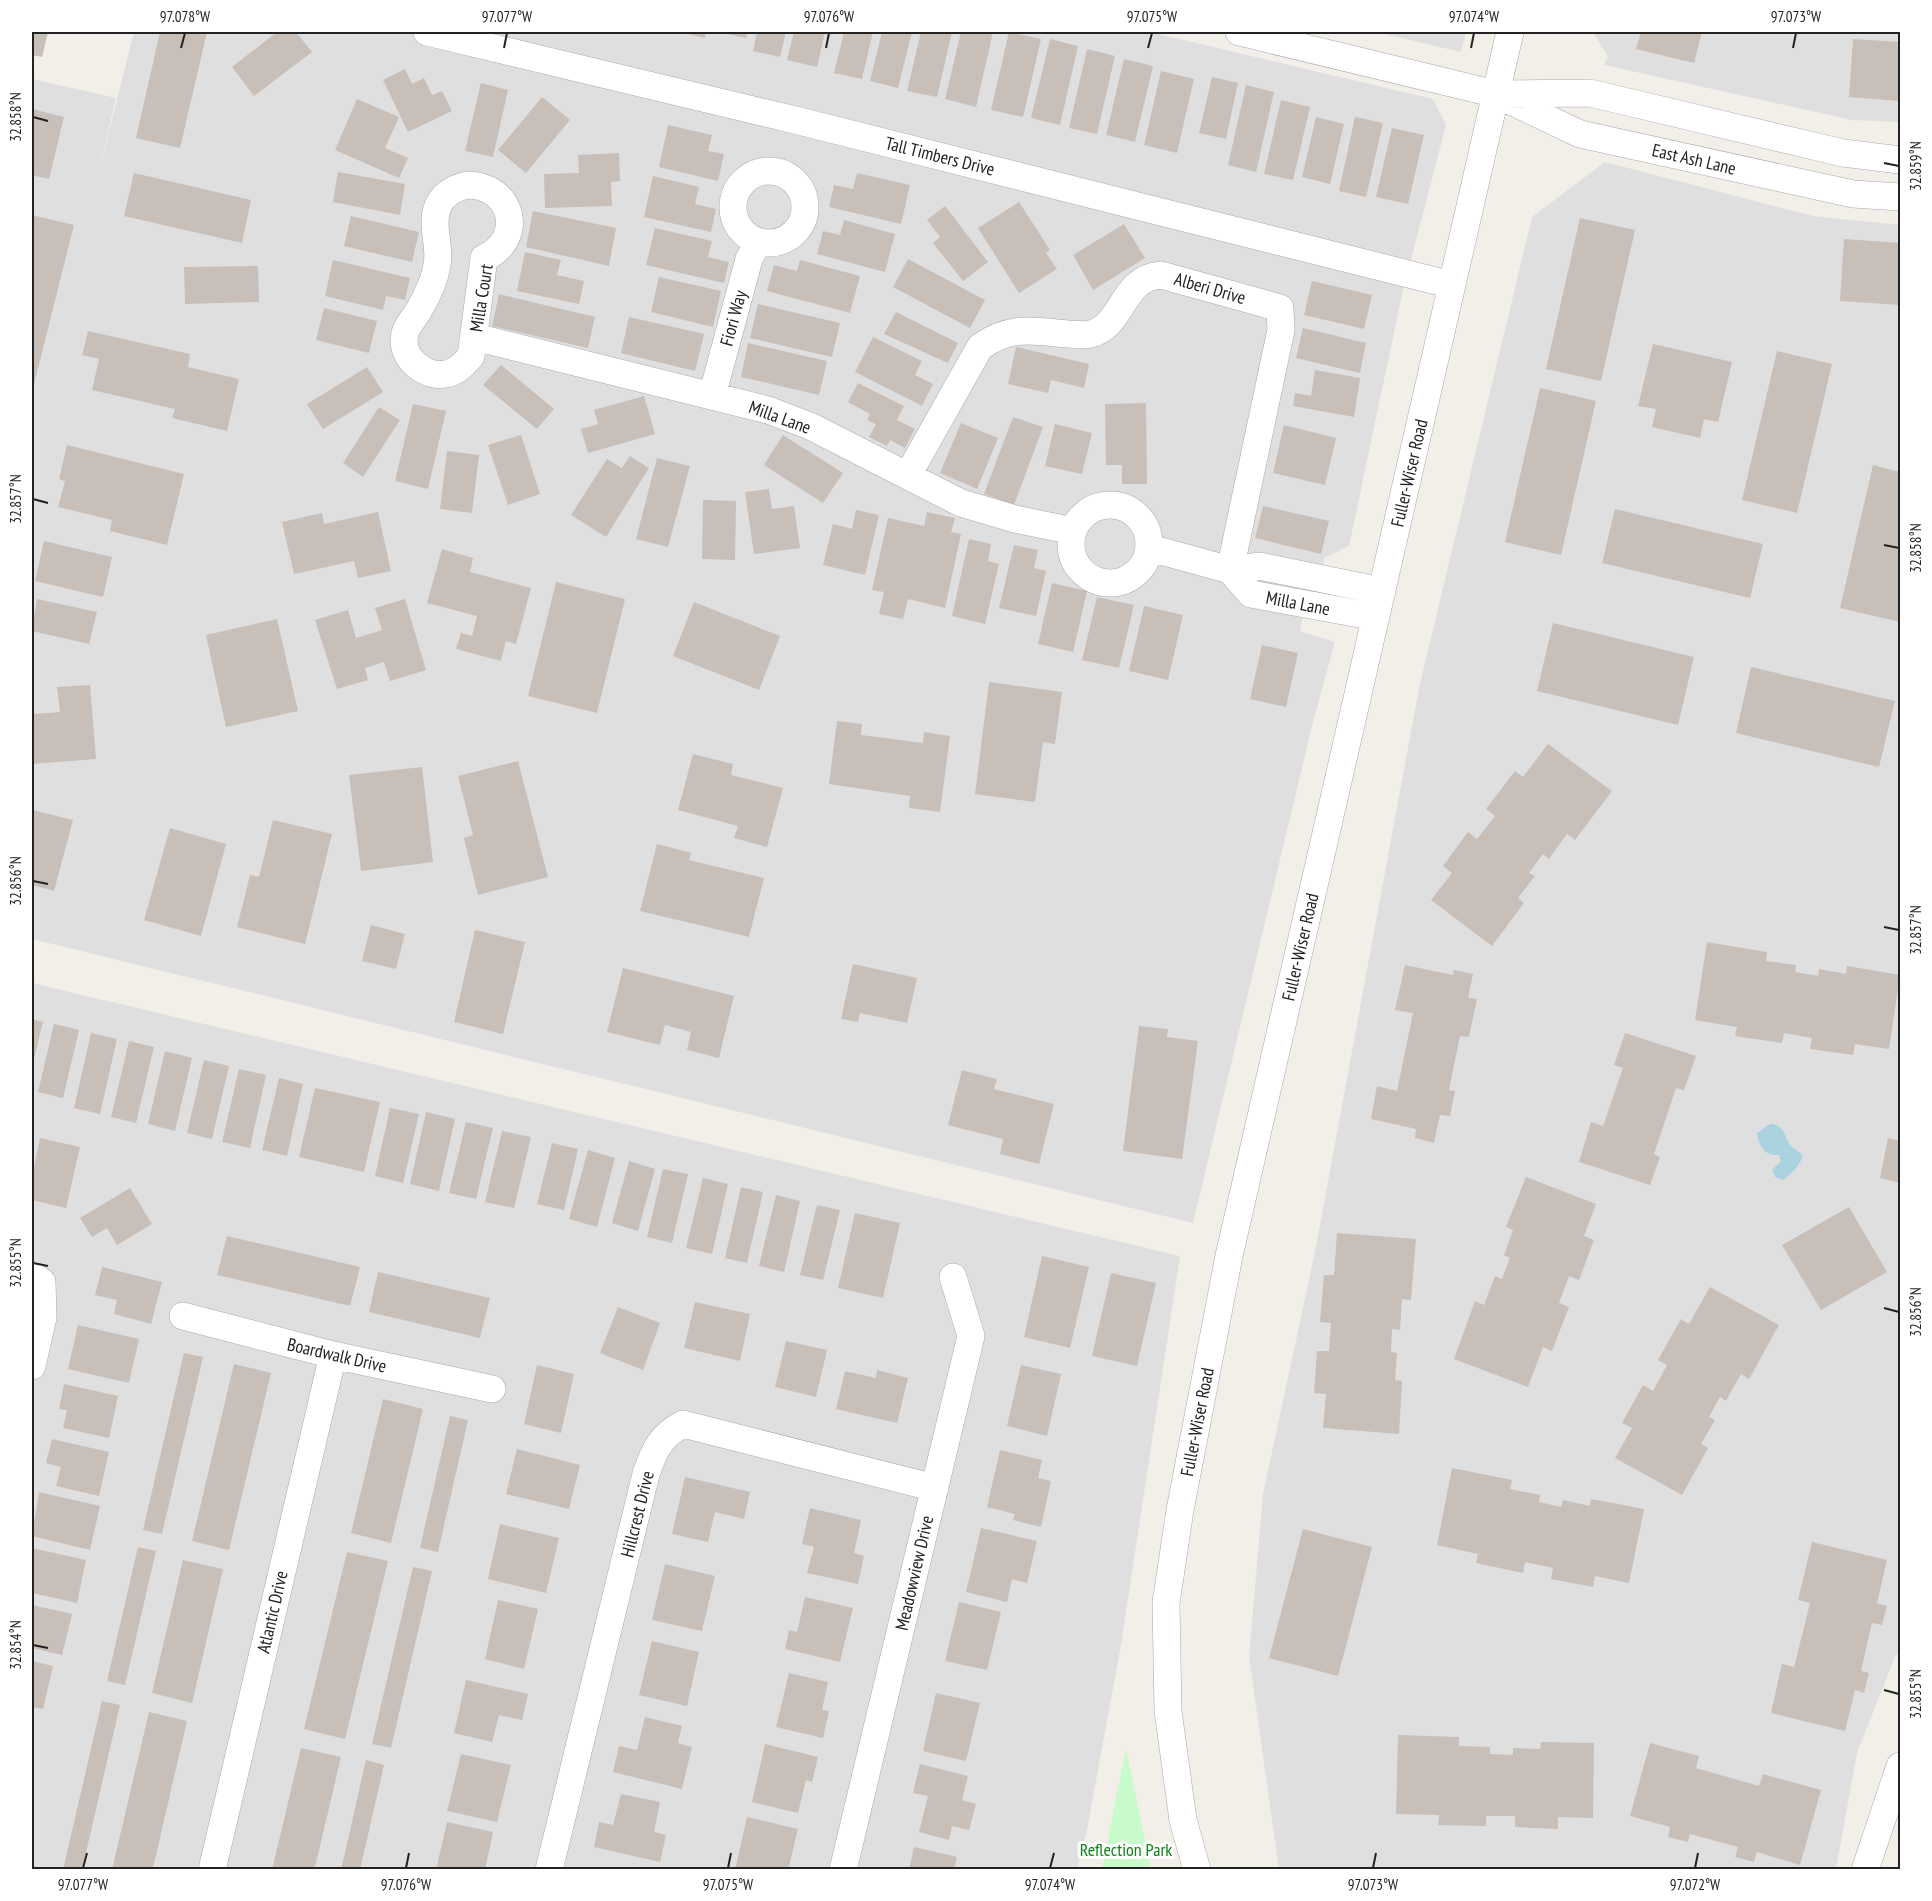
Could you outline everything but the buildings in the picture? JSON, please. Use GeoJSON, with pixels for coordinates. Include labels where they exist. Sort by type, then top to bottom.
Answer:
{"type":"FeatureCollection","features":[{"type":"Feature","properties":{"kind":"street","name":"Tall Timbers Drive"},"geometry":{"type":"LineString","coordinates":[[427,32],[811,124],[1452,285]]}},
{"type":"Feature","properties":{"kind":"street","name":"East Ash Lane"},"geometry":{"type":"LineString","coordinates":[[1239,32],[1496,94],[1580,134],[1853,194],[1900,197]]}},
{"type":"Feature","properties":{"kind":"street","name":"Fuller-Wiser Road"},"geometry":{"type":"LineString","coordinates":[[1197,1869],[1183,1820],[1168,1711],[1166,1603],[1180,1510],[1229,1256],[1510,32]]}},
{"type":"Feature","properties":{"kind":"street","name":"East Ash Lane"},"geometry":{"type":"LineString","coordinates":[[1496,94],[1590,93],[1843,153],[1900,160]]}},
{"type":"Feature","properties":{"kind":"street","name":"Milla Court"},"geometry":{"type":"LineString","coordinates":[[467,185],[479,185],[491,190],[506,206],[509,218],[509,230],[501,246],[484,258],[475,337],[471,356],[461,368],[445,374],[425,372],[411,360],[404,339],[407,325],[419,310],[438,265],[435,219],[438,205],[452,190],[467,185]]}},
{"type":"Feature","properties":{"kind":"street","name":"Fiori Way"},"geometry":{"type":"LineString","coordinates":[[712,396],[749,259],[758,242]]}},
{"type":"Feature","properties":{"kind":"street","name":"Alberi Drive"},"geometry":{"type":"LineString","coordinates":[[908,475],[980,346],[996,335],[1013,330],[1089,335],[1105,328],[1130,291],[1141,280],[1149,276],[1161,275],[1280,308],[1281,330],[1230,570]]}},
{"type":"Feature","properties":{"kind":"street","name":"Milla Lane"},"geometry":{"type":"LineString","coordinates":[[475,337],[768,410],[810,426],[961,503],[1015,519],[1073,531]]}},
{"type":"Feature","properties":{"kind":"street"},"geometry":{"type":"LineString","coordinates":[[1117,505],[1135,513],[1142,521],[1147,529],[1150,548],[1143,565],[1131,578],[1108,584],[1096,581],[1077,566],[1072,555],[1073,531],[1078,521],[1095,508],[1117,505]]}},
{"type":"Feature","properties":{"kind":"street","name":"Milla Lane"},"geometry":{"type":"LineString","coordinates":[[1150,548],[1230,570],[1260,566],[1382,591]]}},
{"type":"Feature","properties":{"kind":"street","name":"Milla Lane"},"geometry":{"type":"LineString","coordinates":[[1230,570],[1251,594],[1376,617]]}},
{"type":"Feature","properties":{"kind":"street","name":"Meadowview Drive"},"geometry":{"type":"LineString","coordinates":[[843,1869],[971,1336],[953,1277]]}},
{"type":"Feature","properties":{"kind":"street"},"geometry":{"type":"LineString","coordinates":[[32,1366],[43,1317],[37,1278]]}},
{"type":"Feature","properties":{"kind":"street","name":"Boardwalk Drive"},"geometry":{"type":"LineString","coordinates":[[183,1316],[333,1355],[492,1389]]}},
{"type":"Feature","properties":{"kind":"street","name":"Atlantic Drive"},"geometry":{"type":"LineString","coordinates":[[212,1869],[333,1355]]}},
{"type":"Feature","properties":{"kind":"street","name":"Hillcrest Drive"},"geometry":{"type":"LineString","coordinates":[[549,1869],[646,1474],[656,1447],[668,1431],[682,1424],[935,1488]]}},
{"type":"Feature","properties":{"kind":"street"},"geometry":{"type":"LineString","coordinates":[[1865,1869],[1900,1766]]}},
{"type":"Feature","properties":{"kind":"shaded area"},"geometry":{"type":"Polygon","coordinates":[[[134,32],[1150,32],[1433,99],[1446,125],[1403,290],[1349,546],[1324,558],[1322,578],[1306,604],[1300,631],[1335,642],[1313,722],[1193,1223],[32,939],[32,79],[116,98],[97,179],[134,32]]]}},
{"type":"Feature","properties":{"kind":"shaded area"},"geometry":{"type":"Polygon","coordinates":[[[1376,32],[1466,32],[1461,52],[1376,32]]]}},
{"type":"Feature","properties":{"kind":"shaded area"},"geometry":{"type":"Polygon","coordinates":[[[1593,32],[1900,32],[1900,122],[1852,120],[1604,65],[1608,57],[1593,32]]]}},
{"type":"Feature","properties":{"kind":"shaded area"},"geometry":{"type":"Polygon","coordinates":[[[1605,162],[1813,216],[1900,225],[1900,1651],[1895,1657],[1857,1753],[1836,1869],[1279,1870],[1249,1656],[1263,1494],[1315,1252],[1419,688],[1532,217],[1605,162]]]}},
{"type":"Feature","properties":{"kind":"shaded area"},"geometry":{"type":"Polygon","coordinates":[[[32,983],[1180,1256],[1121,1645],[1086,1835],[1077,1869],[32,1870],[32,983]]]}},
{"type":"Feature","properties":{"kind":"green space","name":"Reflection Park"},"geometry":{"type":"Polygon","coordinates":[[[1126,1748],[1151,1869],[1102,1869],[1126,1748]]]}},
{"type":"Feature","properties":{"kind":"water"},"geometry":{"type":"Polygon","coordinates":[[[1770,1124],[1782,1129],[1792,1147],[1803,1156],[1795,1170],[1783,1180],[1775,1177],[1772,1170],[1781,1161],[1779,1155],[1766,1152],[1758,1138],[1757,1133],[1770,1124]]]}}]}
